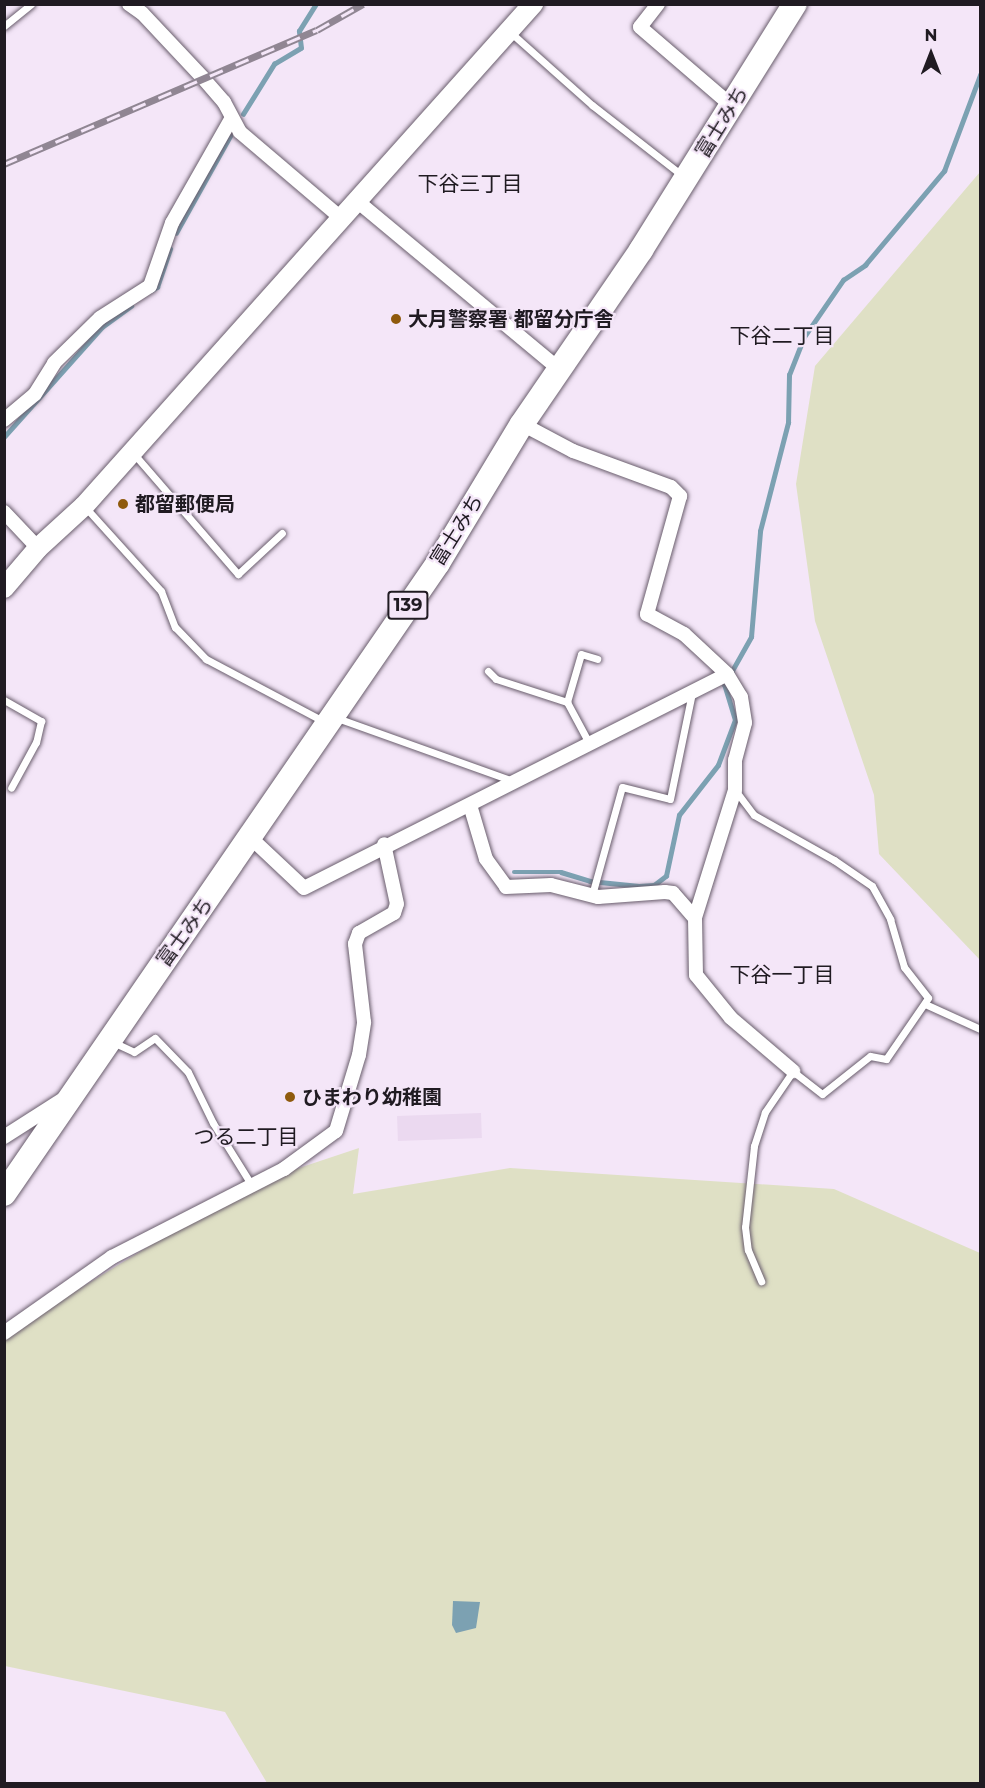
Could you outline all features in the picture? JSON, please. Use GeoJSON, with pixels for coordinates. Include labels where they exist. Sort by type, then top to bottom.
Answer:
{"type":"FeatureCollection","features":[{"type":"Feature","properties":{"kind":"highway","name":"富士みち"},"geometry":{"type":"LineString","coordinates":[[4,1194],[109,1040],[252,839],[329,720],[438,562],[522,424],[686,178],[795,4]]}},
{"type":"Feature","properties":{"kind":"street"},"geometry":{"type":"LineString","coordinates":[[129,4],[142,13],[224,102],[231,119],[240,132],[341,218]]}},
{"type":"Feature","properties":{"kind":"street"},"geometry":{"type":"LineString","coordinates":[[4,588],[38,548],[84,506],[133,452],[533,4]]}},
{"type":"Feature","properties":{"kind":"street"},"geometry":{"type":"LineString","coordinates":[[658,4],[640,27],[732,106]]}},
{"type":"Feature","properties":{"kind":"street"},"geometry":{"type":"LineString","coordinates":[[6,416],[35,394],[54,363],[99,318],[150,286],[172,223],[231,119]]}},
{"type":"Feature","properties":{"kind":"street"},"geometry":{"type":"LineString","coordinates":[[356,200],[559,369]]}},
{"type":"Feature","properties":{"kind":"street"},"geometry":{"type":"LineString","coordinates":[[522,424],[573,451],[671,487],[680,496],[647,614],[684,634],[727,674],[741,697],[745,723],[735,760],[735,790],[695,918],[696,975],[732,1018],[794,1071]]}},
{"type":"Feature","properties":{"kind":"street"},"geometry":{"type":"LineString","coordinates":[[4,512],[38,548]]}},
{"type":"Feature","properties":{"kind":"street"},"geometry":{"type":"LineString","coordinates":[[252,839],[304,888],[384,844],[470,805],[727,674]]}},
{"type":"Feature","properties":{"kind":"street"},"geometry":{"type":"LineString","coordinates":[[470,805],[486,859],[506,887],[551,885],[592,895],[674,893],[695,918]]}},
{"type":"Feature","properties":{"kind":"street"},"geometry":{"type":"LineString","coordinates":[[4,1333],[112,1257],[284,1169],[336,1131],[359,1055],[364,1022],[363,992],[354,960],[355,944],[360,933],[394,913],[397,904],[384,844]]}},
{"type":"Feature","properties":{"kind":"street"},"geometry":{"type":"LineString","coordinates":[[4,1137],[72,1094]]}},
{"type":"Feature","properties":{"kind":"lane"},"geometry":{"type":"LineString","coordinates":[[4,26],[31,4]]}},
{"type":"Feature","properties":{"kind":"lane"},"geometry":{"type":"LineString","coordinates":[[508,30],[592,105],[686,178]]}},
{"type":"Feature","properties":{"kind":"lane"},"geometry":{"type":"LineString","coordinates":[[133,452],[238,574],[282,532]]}},
{"type":"Feature","properties":{"kind":"lane"},"geometry":{"type":"LineString","coordinates":[[84,506],[161,591],[175,627],[206,659],[329,720],[516,782]]}},
{"type":"Feature","properties":{"kind":"lane"},"geometry":{"type":"LineString","coordinates":[[567,702],[581,654],[597,659]]}},
{"type":"Feature","properties":{"kind":"lane"},"geometry":{"type":"LineString","coordinates":[[488,671],[496,679],[567,702],[589,743]]}},
{"type":"Feature","properties":{"kind":"lane"},"geometry":{"type":"LineString","coordinates":[[592,895],[622,787],[670,798],[693,691]]}},
{"type":"Feature","properties":{"kind":"lane"},"geometry":{"type":"LineString","coordinates":[[4,700],[41,721],[36,741],[11,788]]}},
{"type":"Feature","properties":{"kind":"lane"},"geometry":{"type":"LineString","coordinates":[[735,790],[754,815],[834,860],[872,886],[890,919],[904,967],[928,998],[886,1059],[870,1056],[822,1094],[794,1071],[765,1113],[754,1146],[745,1227],[748,1250],[761,1281]]}},
{"type":"Feature","properties":{"kind":"lane"},"geometry":{"type":"LineString","coordinates":[[924,1004],[981,1029]]}},
{"type":"Feature","properties":{"kind":"lane"},"geometry":{"type":"LineString","coordinates":[[109,1040],[134,1052],[155,1038],[188,1072],[213,1123],[252,1184]]}},
{"type":"Feature","properties":{"kind":"shaded area"},"geometry":{"type":"Polygon","coordinates":[[[481,1113],[482,1138],[398,1141],[397,1116],[481,1113]]]}},
{"type":"Feature","properties":{"kind":"green space"},"geometry":{"type":"Polygon","coordinates":[[[980,172],[980,960],[879,854],[874,795],[815,621],[796,484],[815,366],[980,172]]]}},
{"type":"Feature","properties":{"kind":"green space"},"geometry":{"type":"Polygon","coordinates":[[[359,1148],[353,1194],[510,1168],[834,1189],[980,1253],[980,1783],[267,1783],[225,1712],[5,1666],[5,1334],[251,1184],[359,1148]]]}},
{"type":"Feature","properties":{"kind":"water"},"geometry":{"type":"Polygon","coordinates":[[[453,1601],[480,1602],[476,1628],[456,1633],[452,1625],[453,1601]]]}},
{"type":"Feature","properties":{"kind":"waterway"},"geometry":{"type":"LineString","coordinates":[[243,114],[274,64],[301,48],[299,31],[316,4]]}},
{"type":"Feature","properties":{"kind":"waterway"},"geometry":{"type":"LineString","coordinates":[[514,872],[561,872],[590,881],[639,886],[654,885],[666,876],[679,815],[718,765],[735,720],[724,685],[751,637],[760,531],[788,423],[789,375],[804,337],[843,280],[865,265],[944,171],[980,75]]}},
{"type":"Feature","properties":{"kind":"waterway"},"geometry":{"type":"LineString","coordinates":[[176,233],[230,136]]}},
{"type":"Feature","properties":{"kind":"waterway"},"geometry":{"type":"LineString","coordinates":[[152,290],[157,287],[170,249]]}},
{"type":"Feature","properties":{"kind":"waterway"},"geometry":{"type":"LineString","coordinates":[[4,437],[102,327],[131,306]]}},
{"type":"Feature","properties":{"kind":"railway"},"geometry":{"type":"LineString","coordinates":[[4,164],[317,30],[363,4]]}},
{"type":"Feature","properties":{"kind":"place","name":"大月警察署 都留分庁舎"},"geometry":{"type":"Point","coordinates":[396,319]}},
{"type":"Feature","properties":{"kind":"place","name":"都留郵便局"},"geometry":{"type":"Point","coordinates":[123,504]}},
{"type":"Feature","properties":{"kind":"place","name":"ひまわり幼稚園"},"geometry":{"type":"Point","coordinates":[290,1097]}},
{"type":"Feature","properties":{"kind":"district","name":"下谷三丁目"},"geometry":{"type":"Point","coordinates":[470,184]}},
{"type":"Feature","properties":{"kind":"district","name":"下谷二丁目"},"geometry":{"type":"Point","coordinates":[782,336]}},
{"type":"Feature","properties":{"kind":"district","name":"下谷一丁目"},"geometry":{"type":"Point","coordinates":[782,975]}},
{"type":"Feature","properties":{"kind":"district","name":"つる二丁目"},"geometry":{"type":"Point","coordinates":[246,1137]}}]}
